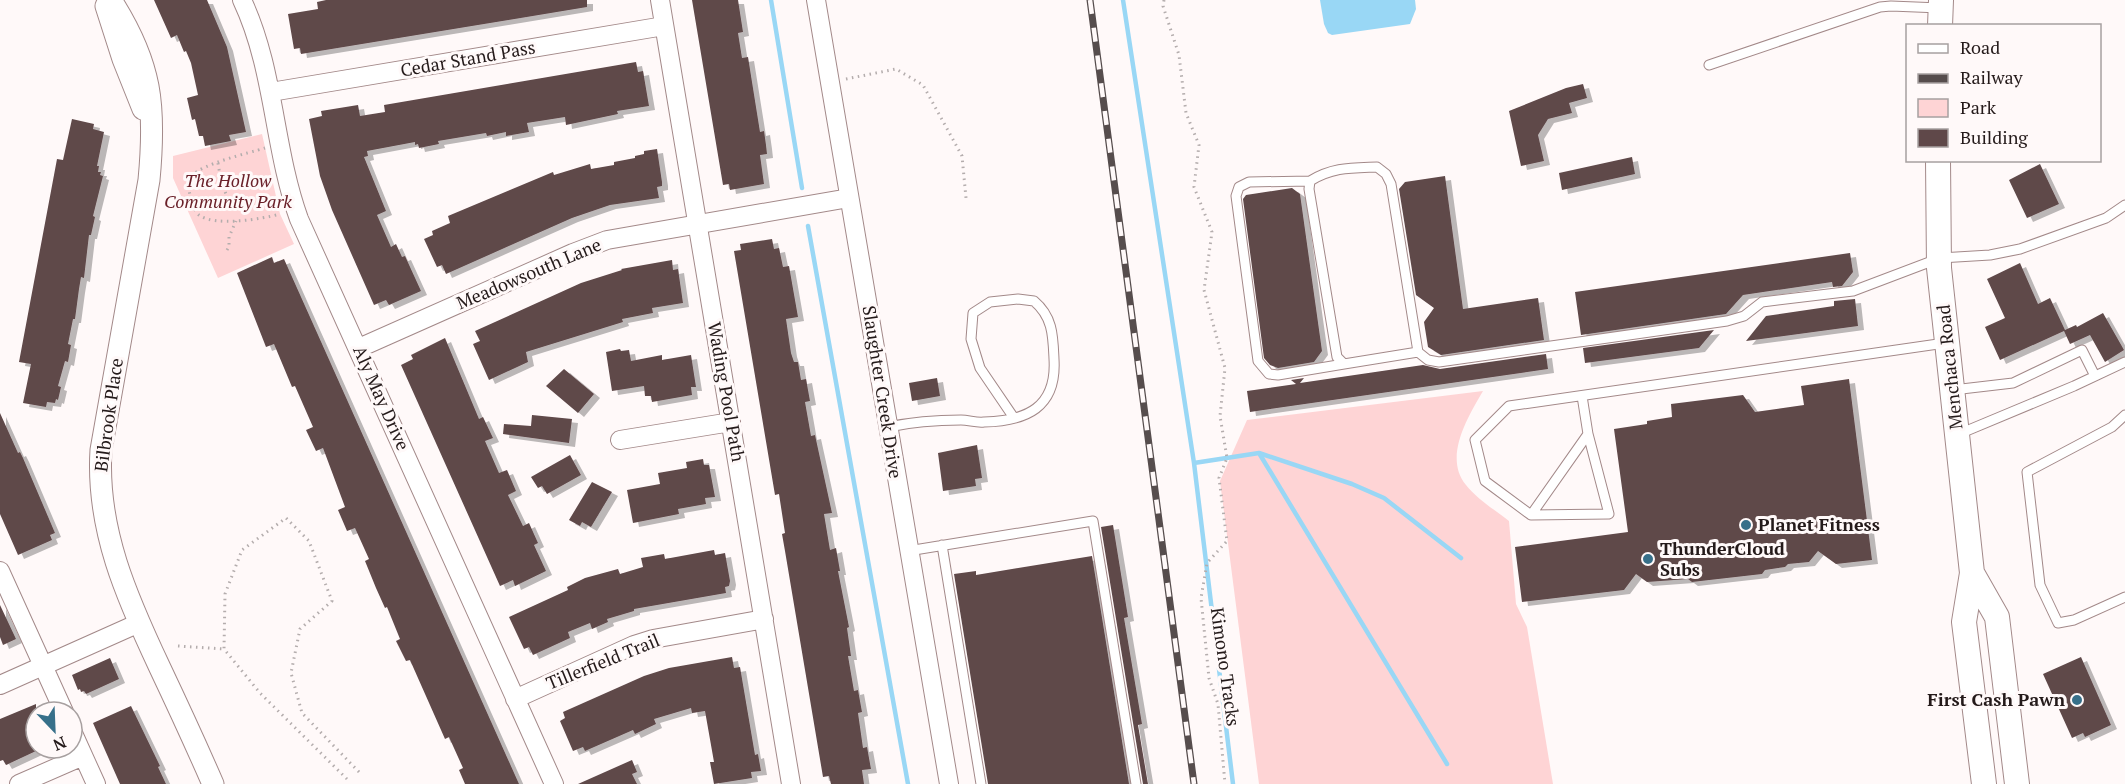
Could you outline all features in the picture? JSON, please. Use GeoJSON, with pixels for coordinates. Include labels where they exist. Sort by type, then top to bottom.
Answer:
{"type":"FeatureCollection","features":[{"type":"Feature","properties":{"kind":"main road","name":"Menchaca Road"},"geometry":{"type":"LineString","coordinates":[[1938,162],[1940,258],[1947,343],[1972,573],[1964,622],[1984,784]]}},
{"type":"Feature","properties":{"kind":"main road","name":"Menchaca Road"},"geometry":{"type":"LineString","coordinates":[[1972,573],[1997,617],[2017,784]]}},
{"type":"Feature","properties":{"kind":"street","name":"Bilbrook Place"},"geometry":{"type":"LineString","coordinates":[[105,0],[123,59],[153,135]]}},
{"type":"Feature","properties":{"kind":"street","name":"Bilbrook Place"},"geometry":{"type":"LineString","coordinates":[[111,0],[130,32],[143,63],[152,108],[153,135],[149,180],[101,450],[100,473],[106,523],[121,579],[139,623],[213,784]]}},
{"type":"Feature","properties":{"kind":"street","name":"Aly May Drive"},"geometry":{"type":"LineString","coordinates":[[242,0],[257,36],[295,207],[554,784]]}},
{"type":"Feature","properties":{"kind":"street","name":"Wading Pool Path"},"geometry":{"type":"LineString","coordinates":[[660,0],[791,784]]}},
{"type":"Feature","properties":{"kind":"street","name":"Slaughter Creek Drive"},"geometry":{"type":"LineString","coordinates":[[816,0],[949,784]]}},
{"type":"Feature","properties":{"kind":"street","name":"Cedar Stand Pass"},"geometry":{"type":"LineString","coordinates":[[271,92],[664,26]]}},
{"type":"Feature","properties":{"kind":"street","name":"Meadowsouth Lane"},"geometry":{"type":"LineString","coordinates":[[358,348],[589,246],[626,236],[849,198]]}},
{"type":"Feature","properties":{"kind":"street"},"geometry":{"type":"LineString","coordinates":[[620,440],[731,422]]}},
{"type":"Feature","properties":{"kind":"street"},"geometry":{"type":"LineString","coordinates":[[1,575],[59,700]]}},
{"type":"Feature","properties":{"kind":"street","name":"Tillerfield Trail"},"geometry":{"type":"LineString","coordinates":[[515,699],[634,645],[653,639],[764,618]]}},
{"type":"Feature","properties":{"kind":"street"},"geometry":{"type":"LineString","coordinates":[[0,685],[139,623]]}},
{"type":"Feature","properties":{"kind":"street"},"geometry":{"type":"LineString","coordinates":[[84,758],[96,784]]}},
{"type":"Feature","properties":{"kind":"street"},"geometry":{"type":"LineString","coordinates":[[19,784],[74,760]]}},
{"type":"Feature","properties":{"kind":"lane"},"geometry":{"type":"LineString","coordinates":[[1709,65],[1880,7],[1940,11]]}},
{"type":"Feature","properties":{"kind":"lane"},"geometry":{"type":"LineString","coordinates":[[1418,352],[1278,375],[1269,374],[1258,362],[1236,196],[1239,187],[1249,182],[1310,181],[1334,169],[1377,166],[1386,174],[1391,184],[1418,352],[1428,360],[1439,362],[1727,321],[1743,316],[1762,302],[1853,291],[1940,258],[1990,255],[2020,249],[2106,218],[2125,205]]}},
{"type":"Feature","properties":{"kind":"lane"},"geometry":{"type":"LineString","coordinates":[[1310,181],[1309,189],[1337,357],[1344,364]]}},
{"type":"Feature","properties":{"kind":"lane"},"geometry":{"type":"LineString","coordinates":[[888,427],[910,422],[963,420],[982,422],[1014,418],[1038,409],[1047,397],[1053,381],[1055,362],[1049,318],[1034,301],[1018,299],[990,302],[974,313],[971,339],[980,368],[1014,418]]}},
{"type":"Feature","properties":{"kind":"lane"},"geometry":{"type":"LineString","coordinates":[[1582,396],[1588,434],[1609,514],[1531,515],[1485,481],[1475,440],[1509,406],[1947,343]]}},
{"type":"Feature","properties":{"kind":"lane"},"geometry":{"type":"LineString","coordinates":[[1952,390],[2013,383],[2082,350],[2095,376]]}},
{"type":"Feature","properties":{"kind":"lane"},"geometry":{"type":"LineString","coordinates":[[1957,435],[2125,362]]}},
{"type":"Feature","properties":{"kind":"lane"},"geometry":{"type":"LineString","coordinates":[[2125,415],[2112,427],[2027,472],[2040,585],[2058,623],[2074,620],[2125,597]]}},
{"type":"Feature","properties":{"kind":"lane"},"geometry":{"type":"LineString","coordinates":[[1531,515],[1588,434]]}},
{"type":"Feature","properties":{"kind":"lane"},"geometry":{"type":"LineString","coordinates":[[908,551],[970,543],[1093,521],[1136,784]]}},
{"type":"Feature","properties":{"kind":"lane"},"geometry":{"type":"LineString","coordinates":[[942,545],[981,784]]}},
{"type":"Feature","properties":{"kind":"path","name":"Kimono Tracks"},"geometry":{"type":"LineString","coordinates":[[1164,0],[1163,6],[1179,55],[1186,113],[1199,145],[1194,187],[1212,232],[1204,290],[1225,368],[1221,416],[1227,458],[1219,478],[1227,541],[1207,563],[1201,598],[1209,678],[1218,704],[1225,784]]}},
{"type":"Feature","properties":{"kind":"path"},"geometry":{"type":"LineString","coordinates":[[829,82],[896,69],[923,84],[962,156],[966,198]]}},
{"type":"Feature","properties":{"kind":"path"},"geometry":{"type":"LineString","coordinates":[[267,148],[218,163],[192,175],[189,189],[194,206],[201,216],[236,221],[260,219],[282,213]]}},
{"type":"Feature","properties":{"kind":"path"},"geometry":{"type":"LineString","coordinates":[[218,163],[226,194]]}},
{"type":"Feature","properties":{"kind":"path"},"geometry":{"type":"LineString","coordinates":[[227,250],[229,237],[236,221]]}},
{"type":"Feature","properties":{"kind":"path"},"geometry":{"type":"LineString","coordinates":[[347,779],[260,693],[224,649],[225,594],[242,550],[286,518],[309,541],[332,601],[300,629],[291,673],[302,713],[360,774]]}},
{"type":"Feature","properties":{"kind":"path"},"geometry":{"type":"LineString","coordinates":[[178,646],[224,649]]}},
{"type":"Feature","properties":{"kind":"green space","name":"The Hollow Community Park"},"geometry":{"type":"Polygon","coordinates":[[[262,134],[280,214],[294,244],[218,278],[173,178],[173,156],[262,134]]]}},
{"type":"Feature","properties":{"kind":"green space"},"geometry":{"type":"Polygon","coordinates":[[[1483,391],[1460,437],[1457,462],[1460,474],[1470,490],[1509,521],[1516,604],[1527,627],[1553,784],[1259,784],[1220,481],[1247,420],[1483,391]]]}},
{"type":"Feature","properties":{"kind":"water"},"geometry":{"type":"Polygon","coordinates":[[[1320,0],[1415,0],[1416,9],[1410,24],[1332,35],[1328,33],[1324,24],[1320,0]]]}},
{"type":"Feature","properties":{"kind":"building"},"geometry":{"type":"Polygon","coordinates":[[[154,0],[207,0],[227,47],[246,132],[229,135],[231,141],[205,146],[203,136],[199,136],[195,119],[192,120],[187,98],[198,95],[191,63],[177,35],[171,38],[154,0]]]}},
{"type":"Feature","properties":{"kind":"building"},"geometry":{"type":"Polygon","coordinates":[[[326,0],[587,0],[587,7],[301,54],[300,48],[294,49],[288,14],[318,9],[317,2],[326,0]]]}},
{"type":"Feature","properties":{"kind":"building"},"geometry":{"type":"Polygon","coordinates":[[[692,0],[738,0],[743,32],[738,33],[742,58],[748,57],[760,132],[764,131],[766,145],[767,154],[760,155],[764,184],[730,190],[729,184],[723,185],[692,0]]]}},
{"type":"Feature","properties":{"kind":"building"},"geometry":{"type":"Polygon","coordinates":[[[636,62],[638,72],[643,71],[649,106],[617,111],[618,114],[566,125],[565,117],[527,123],[529,132],[506,136],[506,132],[487,136],[486,133],[438,141],[439,144],[419,148],[415,142],[367,151],[368,156],[364,157],[386,211],[377,215],[391,247],[396,244],[402,257],[405,256],[421,291],[389,305],[386,300],[374,305],[332,210],[320,176],[309,119],[322,116],[321,111],[358,105],[360,116],[385,112],[384,105],[636,62]]]}},
{"type":"Feature","properties":{"kind":"building"},"geometry":{"type":"Polygon","coordinates":[[[1583,84],[1587,98],[1569,103],[1572,113],[1548,119],[1538,135],[1544,161],[1521,166],[1509,111],[1566,88],[1583,84]]]}},
{"type":"Feature","properties":{"kind":"building"},"geometry":{"type":"Polygon","coordinates":[[[72,119],[94,124],[93,129],[104,132],[97,166],[99,166],[98,172],[101,172],[100,175],[103,176],[93,216],[95,217],[91,235],[89,235],[84,278],[81,277],[75,319],[73,319],[68,344],[71,345],[68,362],[65,361],[58,386],[61,387],[58,400],[56,399],[55,403],[47,402],[46,407],[23,403],[31,364],[19,362],[57,159],[63,160],[72,119]]]}},
{"type":"Feature","properties":{"kind":"building"},"geometry":{"type":"Polygon","coordinates":[[[657,149],[662,182],[662,186],[657,187],[659,198],[610,205],[572,218],[446,274],[442,265],[437,267],[424,239],[433,235],[432,231],[450,223],[448,216],[553,172],[554,175],[590,164],[591,169],[614,165],[614,162],[635,158],[635,156],[644,154],[644,151],[657,149]]]}},
{"type":"Feature","properties":{"kind":"building"},"geometry":{"type":"Polygon","coordinates":[[[1632,157],[1635,174],[1562,190],[1559,173],[1632,157]]]}},
{"type":"Feature","properties":{"kind":"building"},"geometry":{"type":"Polygon","coordinates":[[[2040,164],[2059,204],[2027,218],[2009,180],[2040,164]]]}},
{"type":"Feature","properties":{"kind":"building"},"geometry":{"type":"Polygon","coordinates":[[[1445,176],[1463,309],[1538,298],[1544,340],[1441,355],[1428,347],[1424,322],[1434,308],[1416,295],[1399,189],[1405,182],[1445,176]]]}},
{"type":"Feature","properties":{"kind":"building"},"geometry":{"type":"Polygon","coordinates":[[[1292,188],[1300,194],[1322,351],[1314,362],[1278,368],[1270,365],[1264,358],[1243,199],[1246,195],[1292,188]]]}},
{"type":"Feature","properties":{"kind":"building"},"geometry":{"type":"Polygon","coordinates":[[[772,239],[774,249],[779,248],[783,267],[789,266],[798,317],[786,319],[791,353],[794,362],[798,362],[801,380],[806,379],[810,401],[805,402],[811,436],[815,435],[832,513],[824,514],[830,550],[836,548],[849,627],[847,628],[851,656],[848,656],[854,691],[858,690],[862,712],[858,713],[863,748],[867,747],[871,769],[862,770],[864,784],[831,784],[829,776],[823,777],[782,534],[785,533],[779,494],[775,495],[734,251],[741,250],[740,244],[772,239]]]}},
{"type":"Feature","properties":{"kind":"building"},"geometry":{"type":"Polygon","coordinates":[[[1850,253],[1853,272],[1842,286],[1833,287],[1832,282],[1743,295],[1726,314],[1581,335],[1575,292],[1850,253]]]}},
{"type":"Feature","properties":{"kind":"building"},"geometry":{"type":"Polygon","coordinates":[[[272,257],[274,263],[284,259],[519,784],[465,784],[459,770],[463,768],[449,737],[445,739],[410,660],[406,661],[396,641],[400,639],[365,561],[369,559],[355,528],[347,531],[338,510],[345,507],[323,448],[316,451],[306,430],[313,427],[295,386],[292,387],[274,344],[266,347],[237,273],[272,257]]]}},
{"type":"Feature","properties":{"kind":"building"},"geometry":{"type":"Polygon","coordinates":[[[672,260],[673,270],[678,269],[683,303],[652,308],[653,313],[622,319],[623,322],[526,352],[528,362],[489,380],[473,344],[480,341],[475,331],[581,283],[621,269],[672,260]]]}},
{"type":"Feature","properties":{"kind":"building"},"geometry":{"type":"Polygon","coordinates":[[[2020,263],[2038,304],[2050,298],[2065,330],[2076,325],[2077,327],[2103,313],[2124,350],[2105,362],[2090,335],[2070,344],[2064,331],[2000,360],[1985,327],[2005,318],[1987,279],[2020,263]]]}},
{"type":"Feature","properties":{"kind":"building"},"geometry":{"type":"Polygon","coordinates":[[[1855,299],[1858,326],[1746,341],[1766,316],[1834,306],[1834,301],[1855,299]]]}},
{"type":"Feature","properties":{"kind":"building"},"geometry":{"type":"Polygon","coordinates":[[[1714,330],[1699,348],[1585,363],[1583,348],[1714,330]]]}},
{"type":"Feature","properties":{"kind":"building"},"geometry":{"type":"Polygon","coordinates":[[[445,338],[479,419],[483,417],[493,438],[485,441],[499,473],[507,470],[516,491],[508,495],[523,526],[529,523],[538,543],[534,545],[546,571],[515,586],[513,580],[500,586],[401,365],[413,359],[411,355],[445,338]]]}},
{"type":"Feature","properties":{"kind":"building"},"geometry":{"type":"Polygon","coordinates":[[[620,349],[621,351],[629,350],[631,361],[662,355],[662,360],[691,355],[696,387],[691,387],[692,395],[652,402],[651,396],[645,396],[644,386],[612,391],[606,352],[620,349]]]}},
{"type":"Feature","properties":{"kind":"building"},"geometry":{"type":"Polygon","coordinates":[[[1546,354],[1548,369],[1250,412],[1247,391],[1296,384],[1291,380],[1304,378],[1300,383],[1423,365],[1440,369],[1546,354]]]}},
{"type":"Feature","properties":{"kind":"building"},"geometry":{"type":"Polygon","coordinates":[[[564,369],[594,394],[578,413],[546,386],[564,369]]]}},
{"type":"Feature","properties":{"kind":"building"},"geometry":{"type":"Polygon","coordinates":[[[937,378],[940,396],[912,401],[909,383],[937,378]]]}},
{"type":"Feature","properties":{"kind":"building"},"geometry":{"type":"Polygon","coordinates":[[[1849,379],[1872,560],[1836,564],[1818,551],[1809,562],[1788,564],[1785,567],[1765,570],[1762,574],[1692,582],[1688,579],[1647,582],[1636,574],[1624,590],[1522,602],[1515,547],[1628,532],[1614,429],[1672,417],[1671,404],[1743,395],[1755,412],[1804,405],[1801,386],[1849,379]]]}},
{"type":"Feature","properties":{"kind":"building"},"geometry":{"type":"Polygon","coordinates":[[[0,413],[18,453],[20,452],[23,458],[55,533],[50,535],[52,540],[18,555],[0,514],[0,413]]]}},
{"type":"Feature","properties":{"kind":"building"},"geometry":{"type":"Polygon","coordinates":[[[532,415],[572,419],[569,443],[503,434],[504,424],[531,426],[532,415]]]}},
{"type":"Feature","properties":{"kind":"building"},"geometry":{"type":"Polygon","coordinates":[[[977,445],[982,478],[975,479],[976,486],[943,491],[938,453],[977,445]]]}},
{"type":"Feature","properties":{"kind":"building"},"geometry":{"type":"Polygon","coordinates":[[[570,455],[581,475],[547,494],[542,486],[538,488],[531,477],[570,455]]]}},
{"type":"Feature","properties":{"kind":"building"},"geometry":{"type":"Polygon","coordinates":[[[703,459],[704,465],[709,465],[715,497],[705,498],[706,504],[678,509],[679,514],[633,523],[627,490],[660,484],[658,473],[687,468],[686,462],[703,459]]]}},
{"type":"Feature","properties":{"kind":"building"},"geometry":{"type":"Polygon","coordinates":[[[592,482],[612,492],[591,527],[582,522],[580,526],[569,520],[592,482]]]}},
{"type":"Feature","properties":{"kind":"building"},"geometry":{"type":"Polygon","coordinates":[[[1113,525],[1128,617],[1124,618],[1142,724],[1138,725],[1148,784],[1143,784],[1101,527],[1113,525]]]}},
{"type":"Feature","properties":{"kind":"building"},"geometry":{"type":"Polygon","coordinates":[[[714,550],[715,555],[725,553],[730,581],[729,586],[725,587],[726,593],[634,609],[634,611],[607,619],[608,622],[592,629],[590,623],[568,632],[570,638],[533,655],[529,647],[524,649],[509,617],[568,590],[567,587],[585,578],[618,569],[620,574],[643,567],[641,558],[664,554],[665,559],[714,550]]]}},
{"type":"Feature","properties":{"kind":"building"},"geometry":{"type":"Polygon","coordinates":[[[1092,556],[1129,784],[988,784],[954,574],[976,571],[976,575],[1092,556]]]}},
{"type":"Feature","properties":{"kind":"building"},"geometry":{"type":"Polygon","coordinates":[[[0,605],[16,639],[3,645],[0,637],[0,605]]]}},
{"type":"Feature","properties":{"kind":"building"},"geometry":{"type":"Polygon","coordinates":[[[732,657],[734,668],[740,667],[755,755],[758,754],[761,771],[751,772],[752,778],[714,784],[710,762],[714,762],[705,711],[692,713],[691,708],[654,719],[656,724],[635,734],[633,730],[585,751],[583,747],[573,751],[560,721],[565,718],[563,712],[644,676],[669,668],[732,657]]]}},
{"type":"Feature","properties":{"kind":"building","name":"First Cash Pawn"},"geometry":{"type":"Polygon","coordinates":[[[2081,657],[2111,725],[2085,737],[2083,733],[2072,738],[2043,674],[2081,657]]]}},
{"type":"Feature","properties":{"kind":"building"},"geometry":{"type":"Polygon","coordinates":[[[110,658],[119,679],[86,694],[78,690],[72,675],[110,658]]]}},
{"type":"Feature","properties":{"kind":"building"},"geometry":{"type":"Polygon","coordinates":[[[131,706],[160,766],[158,767],[166,784],[120,784],[93,723],[131,706]]]}},
{"type":"Feature","properties":{"kind":"building"},"geometry":{"type":"Polygon","coordinates":[[[24,709],[24,757],[6,765],[3,760],[0,761],[0,719],[24,709]]]}},
{"type":"Feature","properties":{"kind":"building"},"geometry":{"type":"Polygon","coordinates":[[[632,760],[637,772],[632,774],[637,784],[578,784],[632,760]]]}},
{"type":"Feature","properties":{"kind":"waterway"},"geometry":{"type":"LineString","coordinates":[[771,0],[802,188]]}},
{"type":"Feature","properties":{"kind":"waterway"},"geometry":{"type":"LineString","coordinates":[[1123,0],[1194,463],[1233,784]]}},
{"type":"Feature","properties":{"kind":"waterway"},"geometry":{"type":"LineString","coordinates":[[808,226],[908,784]]}},
{"type":"Feature","properties":{"kind":"waterway"},"geometry":{"type":"LineString","coordinates":[[1259,453],[1447,764]]}},
{"type":"Feature","properties":{"kind":"waterway"},"geometry":{"type":"LineString","coordinates":[[1194,463],[1259,453],[1352,484],[1384,498],[1461,558]]}},
{"type":"Feature","properties":{"kind":"railway"},"geometry":{"type":"LineString","coordinates":[[1090,0],[1194,784]]}},
{"type":"Feature","properties":{"kind":"place","name":"Planet Fitness"},"geometry":{"type":"Point","coordinates":[1746,525]}},
{"type":"Feature","properties":{"kind":"place","name":"ThunderCloud Subs"},"geometry":{"type":"Point","coordinates":[1648,559]}},
{"type":"Feature","properties":{"kind":"place","name":"First Cash Pawn"},"geometry":{"type":"Point","coordinates":[2077,700]}}]}
